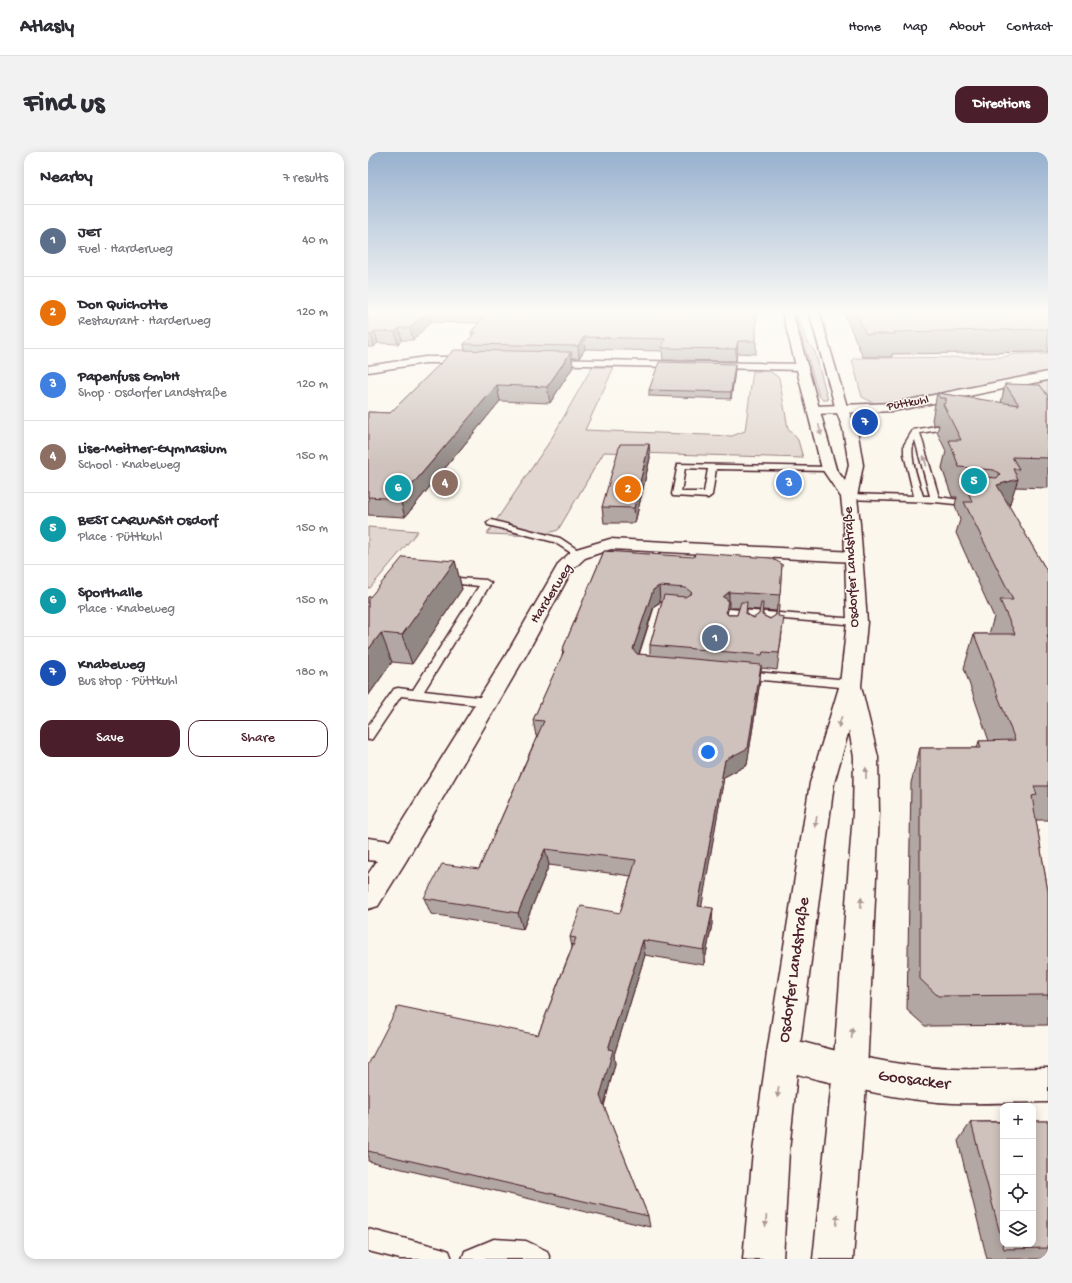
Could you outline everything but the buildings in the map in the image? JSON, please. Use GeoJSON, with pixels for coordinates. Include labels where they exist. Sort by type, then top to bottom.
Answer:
{"type":"FeatureCollection","features":[{"type":"Feature","properties":{"kind":"main road"},"geometry":{"type":"LineString","coordinates":[[368,369],[408,363]]}},
{"type":"Feature","properties":{"kind":"main road"},"geometry":{"type":"LineString","coordinates":[[606,363],[802,367]]}},
{"type":"Feature","properties":{"kind":"main road","name":"Osdorfer Landstraße"},"geometry":{"type":"LineString","coordinates":[[801,363],[829,469],[849,497]]}},
{"type":"Feature","properties":{"kind":"main road","name":"Osdorfer Landstraße"},"geometry":{"type":"LineString","coordinates":[[763,1259],[771,1152],[783,1053],[822,783],[851,684],[857,622],[849,497],[856,465],[850,429],[842,410],[829,363]]}},
{"type":"Feature","properties":{"kind":"main road","name":"Püttkuhl"},"geometry":{"type":"LineString","coordinates":[[814,410],[894,408],[1048,376]]}},
{"type":"Feature","properties":{"kind":"main road","name":"Harderweg"},"geometry":{"type":"LineString","coordinates":[[368,898],[397,853],[516,656],[565,567],[579,554],[610,544],[854,557]]}},
{"type":"Feature","properties":{"kind":"main road","name":"Osdorfer Landstraße"},"geometry":{"type":"LineString","coordinates":[[833,1259],[850,1072],[866,813],[866,757],[851,684]]}},
{"type":"Feature","properties":{"kind":"main road"},"geometry":{"type":"LineString","coordinates":[[368,849],[397,853]]}},
{"type":"Feature","properties":{"kind":"main road","name":"Goosacker"},"geometry":{"type":"LineString","coordinates":[[783,1053],[850,1072],[899,1080],[953,1086],[1048,1085]]}},
{"type":"Feature","properties":{"kind":"lane"},"geometry":{"type":"LineString","coordinates":[[919,498],[908,454],[908,445],[916,432],[936,428]]}},
{"type":"Feature","properties":{"kind":"lane"},"geometry":{"type":"LineString","coordinates":[[916,432],[935,499]]}},
{"type":"Feature","properties":{"kind":"lane"},"geometry":{"type":"LineString","coordinates":[[712,467],[708,495],[676,494],[681,466],[829,469]]}},
{"type":"Feature","properties":{"kind":"lane"},"geometry":{"type":"LineString","coordinates":[[849,497],[919,498],[982,505]]}},
{"type":"Feature","properties":{"kind":"lane"},"geometry":{"type":"LineString","coordinates":[[490,523],[557,540],[579,554]]}},
{"type":"Feature","properties":{"kind":"lane"},"geometry":{"type":"LineString","coordinates":[[416,694],[486,583],[431,579]]}},
{"type":"Feature","properties":{"kind":"lane"},"geometry":{"type":"LineString","coordinates":[[657,668],[642,666],[660,606],[686,608]]}},
{"type":"Feature","properties":{"kind":"lane"},"geometry":{"type":"LineString","coordinates":[[732,616],[770,620],[857,622]]}},
{"type":"Feature","properties":{"kind":"lane"},"geometry":{"type":"LineString","coordinates":[[731,674],[746,671],[763,672],[851,684]]}},
{"type":"Feature","properties":{"kind":"lane"},"geometry":{"type":"LineString","coordinates":[[368,736],[398,692],[487,702]]}},
{"type":"Feature","properties":{"kind":"lane"},"geometry":{"type":"LineString","coordinates":[[368,1240],[441,1259]]}},
{"type":"Feature","properties":{"kind":"lane"},"geometry":{"type":"LineString","coordinates":[[473,1259],[494,1250],[526,1252],[539,1259]]}},
{"type":"Feature","properties":{"kind":"shaded area"},"geometry":{"type":"Polygon","coordinates":[[[809,363],[818,363],[828,400],[823,400],[819,396],[809,363]]]}},
{"type":"Feature","properties":{"kind":"shaded area"},"geometry":{"type":"Polygon","coordinates":[[[853,363],[1048,363],[1048,400],[1035,375],[885,405],[874,403],[862,397],[853,363]]]}},
{"type":"Feature","properties":{"kind":"shaded area"},"geometry":{"type":"Polygon","coordinates":[[[592,367],[614,367],[585,430],[732,436],[745,431],[753,371],[771,372],[779,378],[788,428],[798,440],[803,458],[604,452],[558,530],[537,536],[487,534],[550,441],[592,367]]]}},
{"type":"Feature","properties":{"kind":"shaded area"},"geometry":{"type":"Polygon","coordinates":[[[368,527],[418,531],[370,588],[368,588],[368,527]]]}},
{"type":"Feature","properties":{"kind":"place","name":"Knabeweg"},"geometry":{"type":"Point","coordinates":[865,422]}},
{"type":"Feature","properties":{"kind":"place","name":"BEST CARWASH Osdorf"},"geometry":{"type":"Point","coordinates":[974,481]}},
{"type":"Feature","properties":{"kind":"place","name":"Lise-Meitner-Gymnasium"},"geometry":{"type":"Point","coordinates":[445,483]}},
{"type":"Feature","properties":{"kind":"place","name":"Papenfuss GmbH"},"geometry":{"type":"Point","coordinates":[789,483]}},
{"type":"Feature","properties":{"kind":"place","name":"Sporthalle"},"geometry":{"type":"Point","coordinates":[398,488]}},
{"type":"Feature","properties":{"kind":"place","name":"Don Quichotte"},"geometry":{"type":"Point","coordinates":[628,489]}},
{"type":"Feature","properties":{"kind":"place","name":"JET"},"geometry":{"type":"Point","coordinates":[715,638]}}]}
